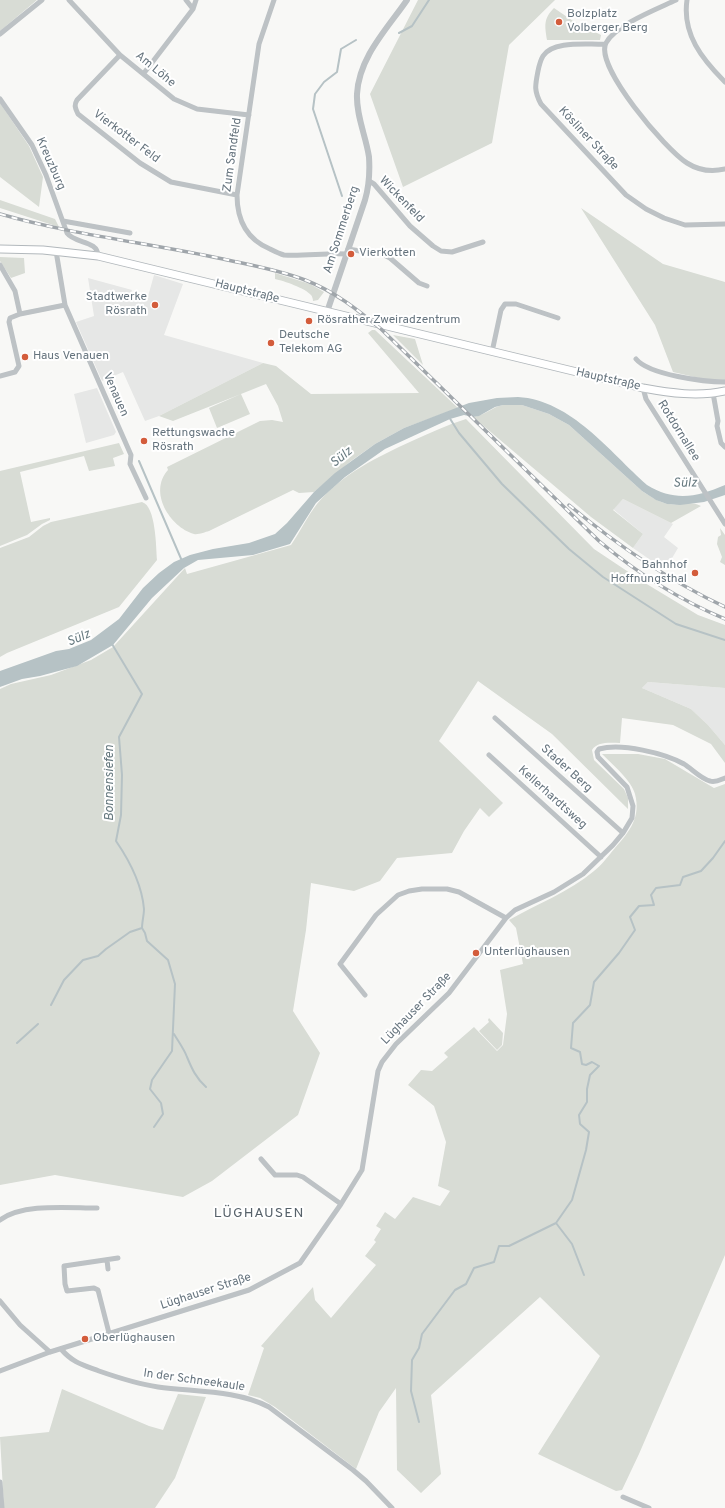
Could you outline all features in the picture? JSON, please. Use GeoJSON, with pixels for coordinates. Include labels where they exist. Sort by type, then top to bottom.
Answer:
{"type":"FeatureCollection","features":[{"type":"Feature","properties":{"kind":"main road","name":"Hauptstraße"},"geometry":{"type":"LineString","coordinates":[[0,249],[56,251],[98,256],[153,268],[326,312],[385,324],[492,352],[643,388],[676,393],[714,393],[725,391]]}},
{"type":"Feature","properties":{"kind":"street"},"geometry":{"type":"LineString","coordinates":[[0,34],[42,0]]}},
{"type":"Feature","properties":{"kind":"street","name":"Am Löhe"},"geometry":{"type":"LineString","coordinates":[[68,0],[120,55],[144,73],[174,99],[197,109],[249,115]]}},
{"type":"Feature","properties":{"kind":"street"},"geometry":{"type":"LineString","coordinates":[[186,0],[193,9]]}},
{"type":"Feature","properties":{"kind":"street"},"geometry":{"type":"LineString","coordinates":[[144,73],[193,9],[196,0]]}},
{"type":"Feature","properties":{"kind":"street","name":"Zum Sandfeld"},"geometry":{"type":"LineString","coordinates":[[274,0],[259,44],[237,195],[237,209],[240,219],[247,232],[261,245],[283,254],[347,251]]}},
{"type":"Feature","properties":{"kind":"street","name":"Am Sommerberg"},"geometry":{"type":"LineString","coordinates":[[326,312],[365,200],[369,182],[368,156],[357,103],[358,84],[363,65],[367,57],[406,0]]}},
{"type":"Feature","properties":{"kind":"street"},"geometry":{"type":"LineString","coordinates":[[676,0],[618,29],[605,44],[605,56],[622,88],[646,122],[667,146],[680,158],[694,167],[707,170],[725,169]]}},
{"type":"Feature","properties":{"kind":"street"},"geometry":{"type":"LineString","coordinates":[[687,0],[686,18],[688,30],[704,58],[725,82]]}},
{"type":"Feature","properties":{"kind":"street","name":"Kösliner Straße"},"geometry":{"type":"LineString","coordinates":[[605,44],[558,45],[547,51],[540,63],[535,86],[537,96],[541,104],[626,195],[646,209],[664,218],[685,225],[725,224]]}},
{"type":"Feature","properties":{"kind":"street","name":"Vierkotter Feld"},"geometry":{"type":"LineString","coordinates":[[120,55],[74,104],[78,114],[140,163],[171,182],[237,195]]}},
{"type":"Feature","properties":{"kind":"street","name":"Kreuzburg"},"geometry":{"type":"LineString","coordinates":[[0,99],[32,145],[46,175],[62,221],[69,236],[93,246],[98,251],[98,256]]}},
{"type":"Feature","properties":{"kind":"street","name":"Wickenfeld"},"geometry":{"type":"LineString","coordinates":[[369,182],[374,184],[410,226],[441,251],[452,252],[482,242]]}},
{"type":"Feature","properties":{"kind":"street"},"geometry":{"type":"LineString","coordinates":[[62,221],[130,233]]}},
{"type":"Feature","properties":{"kind":"street","name":"Venauen"},"geometry":{"type":"LineString","coordinates":[[56,251],[65,305],[131,456],[130,464],[146,498]]}},
{"type":"Feature","properties":{"kind":"street"},"geometry":{"type":"LineString","coordinates":[[347,251],[384,255],[390,258],[418,283],[428,286]]}},
{"type":"Feature","properties":{"kind":"street"},"geometry":{"type":"LineString","coordinates":[[0,265],[15,291],[20,314]]}},
{"type":"Feature","properties":{"kind":"street"},"geometry":{"type":"LineString","coordinates":[[492,352],[501,310],[505,304],[516,304],[558,318]]}},
{"type":"Feature","properties":{"kind":"street"},"geometry":{"type":"LineString","coordinates":[[0,376],[15,372],[19,366],[9,322],[10,318],[20,314],[65,305]]}},
{"type":"Feature","properties":{"kind":"street"},"geometry":{"type":"LineString","coordinates":[[636,359],[647,367],[689,378],[709,382],[725,382]]}},
{"type":"Feature","properties":{"kind":"street","name":"Rotdornallee"},"geometry":{"type":"LineString","coordinates":[[643,388],[646,399],[725,524]]}},
{"type":"Feature","properties":{"kind":"street"},"geometry":{"type":"LineString","coordinates":[[714,393],[718,421],[717,426],[721,443],[725,446]]}},
{"type":"Feature","properties":{"kind":"street","name":"Stader Berg"},"geometry":{"type":"LineString","coordinates":[[495,718],[623,834]]}},
{"type":"Feature","properties":{"kind":"street","name":"Lüghauser Straße"},"geometry":{"type":"LineString","coordinates":[[0,1371],[50,1352],[249,1290],[300,1263],[341,1204],[362,1170],[378,1071],[382,1062],[396,1044],[449,993],[506,918],[515,910],[554,892],[583,874],[623,834],[633,814],[630,793],[627,787],[598,757],[597,752],[599,749],[620,748],[642,750],[672,758],[709,781],[715,782],[725,778]]}},
{"type":"Feature","properties":{"kind":"street","name":"Kellerhardtsweg"},"geometry":{"type":"LineString","coordinates":[[489,755],[601,857]]}},
{"type":"Feature","properties":{"kind":"street"},"geometry":{"type":"LineString","coordinates":[[365,995],[340,964],[376,915],[398,895],[409,891],[422,889],[447,889],[459,892],[506,918]]}},
{"type":"Feature","properties":{"kind":"street"},"geometry":{"type":"LineString","coordinates":[[261,1159],[275,1175],[297,1175],[304,1177],[341,1204]]}},
{"type":"Feature","properties":{"kind":"street"},"geometry":{"type":"LineString","coordinates":[[0,1220],[8,1215],[27,1209],[96,1208]]}},
{"type":"Feature","properties":{"kind":"street"},"geometry":{"type":"LineString","coordinates":[[109,1333],[98,1290],[94,1288],[67,1291],[63,1273],[64,1266],[118,1258]]}},
{"type":"Feature","properties":{"kind":"street"},"geometry":{"type":"LineString","coordinates":[[107,1260],[108,1269]]}},
{"type":"Feature","properties":{"kind":"street"},"geometry":{"type":"LineString","coordinates":[[0,1301],[20,1325],[50,1352]]}},
{"type":"Feature","properties":{"kind":"street","name":"In der Schneekaule"},"geometry":{"type":"LineString","coordinates":[[61,1349],[70,1359],[83,1365],[139,1384],[240,1397],[257,1401],[269,1407],[353,1470],[392,1508]]}},
{"type":"Feature","properties":{"kind":"street"},"geometry":{"type":"LineString","coordinates":[[0,1482],[2,1508]]}},
{"type":"Feature","properties":{"kind":"street"},"geometry":{"type":"LineString","coordinates":[[623,1496],[649,1508]]}},
{"type":"Feature","properties":{"kind":"shaded area"},"geometry":{"type":"Polygon","coordinates":[[[0,0],[37,0],[0,31],[0,0]]]}},
{"type":"Feature","properties":{"kind":"shaded area"},"geometry":{"type":"Polygon","coordinates":[[[418,0],[555,0],[509,45],[492,143],[403,187],[370,94],[418,0]]]}},
{"type":"Feature","properties":{"kind":"shaded area","name":"Bolzplatz Volberger Berg"},"geometry":{"type":"Polygon","coordinates":[[[554,8],[573,21],[601,35],[600,40],[547,40],[546,19],[554,8]]]}},
{"type":"Feature","properties":{"kind":"shaded area"},"geometry":{"type":"Polygon","coordinates":[[[0,103],[29,146],[43,177],[39,207],[0,177],[0,103]]]}},
{"type":"Feature","properties":{"kind":"shaded area"},"geometry":{"type":"Polygon","coordinates":[[[0,200],[55,219],[59,227],[0,208],[0,200]]]}},
{"type":"Feature","properties":{"kind":"shaded area"},"geometry":{"type":"Polygon","coordinates":[[[581,208],[663,264],[725,282],[725,380],[703,379],[673,372],[655,325],[581,208]]]}},
{"type":"Feature","properties":{"kind":"shaded area"},"geometry":{"type":"Polygon","coordinates":[[[0,257],[24,258],[25,273],[11,278],[0,261],[0,257]]]}},
{"type":"Feature","properties":{"kind":"shaded area"},"geometry":{"type":"Polygon","coordinates":[[[275,273],[310,284],[324,292],[318,300],[313,301],[313,298],[308,292],[289,283],[275,279],[275,273]]]}},
{"type":"Feature","properties":{"kind":"shaded area"},"geometry":{"type":"Polygon","coordinates":[[[154,275],[183,284],[164,335],[263,363],[159,416],[145,421],[123,372],[102,381],[76,322],[94,316],[88,278],[132,290],[130,296],[147,300],[154,275]]]}},
{"type":"Feature","properties":{"kind":"shaded area"},"geometry":{"type":"Polygon","coordinates":[[[372,330],[375,330],[458,408],[404,428],[375,444],[351,461],[314,492],[299,493],[293,490],[209,531],[199,534],[194,534],[185,530],[177,524],[164,508],[160,488],[162,479],[168,470],[167,467],[260,421],[272,420],[283,422],[278,406],[266,384],[173,421],[159,416],[263,363],[276,366],[311,394],[419,393],[368,333],[372,330]]]}},
{"type":"Feature","properties":{"kind":"shaded area"},"geometry":{"type":"Polygon","coordinates":[[[393,335],[415,339],[423,365],[393,335]]]}},
{"type":"Feature","properties":{"kind":"shaded area"},"geometry":{"type":"Polygon","coordinates":[[[97,388],[116,432],[114,435],[86,443],[74,394],[97,388]]]}},
{"type":"Feature","properties":{"kind":"shaded area"},"geometry":{"type":"Polygon","coordinates":[[[241,394],[250,414],[217,428],[209,408],[241,394]]]}},
{"type":"Feature","properties":{"kind":"shaded area"},"geometry":{"type":"Polygon","coordinates":[[[518,397],[537,400],[555,407],[572,417],[604,443],[647,485],[657,490],[667,494],[686,496],[695,495],[725,485],[725,495],[704,502],[680,505],[667,504],[656,500],[642,491],[569,425],[549,414],[522,405],[503,405],[495,407],[479,416],[473,417],[464,415],[450,419],[385,449],[345,477],[316,503],[290,544],[253,555],[198,560],[184,568],[152,598],[113,645],[77,666],[40,676],[22,679],[0,687],[0,671],[56,651],[69,649],[91,640],[119,619],[143,588],[159,573],[174,562],[190,555],[213,549],[249,543],[275,534],[287,523],[314,492],[335,473],[375,444],[404,428],[469,403],[497,398],[518,397]]]}},
{"type":"Feature","properties":{"kind":"shaded area"},"geometry":{"type":"Polygon","coordinates":[[[503,405],[522,405],[549,414],[569,425],[642,491],[657,500],[668,504],[693,503],[701,506],[671,523],[623,499],[613,510],[643,534],[633,548],[591,517],[473,417],[503,405]]]}},
{"type":"Feature","properties":{"kind":"shaded area"},"geometry":{"type":"Polygon","coordinates":[[[466,419],[594,549],[645,583],[698,615],[725,625],[725,688],[648,682],[642,688],[691,709],[708,725],[725,745],[725,763],[711,744],[673,725],[622,718],[620,743],[601,744],[592,750],[594,760],[624,789],[628,798],[628,809],[552,734],[478,681],[439,741],[503,803],[489,817],[480,808],[464,831],[452,853],[397,858],[380,881],[354,891],[311,883],[306,930],[293,1011],[320,1053],[298,1115],[212,1181],[183,1197],[55,1175],[0,1185],[0,689],[11,684],[51,675],[91,660],[113,647],[185,568],[187,574],[291,545],[317,504],[327,493],[349,475],[373,460],[399,447],[466,419]]]}},
{"type":"Feature","properties":{"kind":"shaded area"},"geometry":{"type":"Polygon","coordinates":[[[119,443],[124,454],[113,458],[115,466],[89,471],[84,456],[20,472],[31,522],[50,518],[50,520],[27,535],[0,546],[0,471],[119,443]]]}},
{"type":"Feature","properties":{"kind":"shaded area"},"geometry":{"type":"Polygon","coordinates":[[[623,499],[673,524],[664,537],[678,548],[665,570],[633,548],[643,534],[613,509],[623,499]]]}},
{"type":"Feature","properties":{"kind":"shaded area"},"geometry":{"type":"Polygon","coordinates":[[[142,502],[147,505],[153,519],[156,537],[157,560],[119,607],[0,657],[0,548],[29,537],[43,526],[51,522],[142,502]]]}},
{"type":"Feature","properties":{"kind":"shaded area"},"geometry":{"type":"Polygon","coordinates":[[[720,528],[725,535],[725,565],[720,562],[722,557],[717,544],[718,537],[721,535],[720,528]]]}},
{"type":"Feature","properties":{"kind":"shaded area"},"geometry":{"type":"Polygon","coordinates":[[[648,682],[725,688],[725,745],[708,725],[691,709],[642,688],[648,682]]]}},
{"type":"Feature","properties":{"kind":"shaded area"},"geometry":{"type":"Polygon","coordinates":[[[602,754],[638,754],[665,759],[714,788],[725,784],[725,1255],[622,1490],[616,1491],[538,1454],[600,1356],[540,1297],[431,1395],[441,1474],[421,1493],[397,1470],[396,1388],[379,1412],[356,1469],[275,1407],[260,1398],[248,1395],[264,1348],[261,1346],[313,1287],[315,1300],[331,1318],[376,1265],[365,1256],[376,1242],[374,1240],[381,1229],[376,1226],[385,1212],[395,1219],[413,1197],[440,1206],[450,1191],[438,1186],[446,1142],[434,1106],[408,1085],[421,1070],[432,1071],[448,1057],[444,1053],[474,1027],[497,1051],[503,1045],[507,1014],[500,970],[523,964],[516,928],[509,920],[564,892],[597,869],[630,830],[637,810],[635,794],[626,778],[602,754]]]}},
{"type":"Feature","properties":{"kind":"shaded area"},"geometry":{"type":"Polygon","coordinates":[[[489,1018],[503,1033],[502,1045],[497,1050],[479,1031],[489,1022],[489,1018]]]}},
{"type":"Feature","properties":{"kind":"shaded area"},"geometry":{"type":"Polygon","coordinates":[[[62,1389],[149,1426],[163,1430],[178,1394],[206,1397],[175,1478],[155,1508],[4,1508],[0,1437],[49,1432],[62,1389]]]}},
{"type":"Feature","properties":{"kind":"waterway"},"geometry":{"type":"LineString","coordinates":[[399,33],[412,26],[429,0]]}},
{"type":"Feature","properties":{"kind":"waterway"},"geometry":{"type":"LineString","coordinates":[[342,196],[313,109],[315,94],[324,82],[337,72],[341,49],[356,40]]}},
{"type":"Feature","properties":{"kind":"waterway"},"geometry":{"type":"LineString","coordinates":[[449,417],[459,433],[502,484],[569,549],[603,577],[676,624],[725,640]]}},
{"type":"Feature","properties":{"kind":"waterway"},"geometry":{"type":"LineString","coordinates":[[139,461],[182,561]]}},
{"type":"Feature","properties":{"kind":"waterway","name":"Bonnensiefen"},"geometry":{"type":"LineString","coordinates":[[112,644],[142,694],[119,737],[122,775],[121,815],[116,841],[126,856],[141,891],[144,909],[142,928],[147,941],[168,960],[175,984],[172,1051],[152,1080],[150,1089],[161,1103],[163,1114],[154,1127]]}},
{"type":"Feature","properties":{"kind":"waterway"},"geometry":{"type":"LineString","coordinates":[[419,1422],[411,1391],[412,1360],[419,1348],[422,1334],[455,1290],[466,1284],[474,1268],[494,1262],[499,1246],[509,1246],[556,1223],[572,1200],[586,1150],[589,1132],[580,1124],[579,1115],[587,1102],[587,1089],[590,1075],[599,1066],[592,1062],[586,1065],[582,1064],[580,1052],[571,1048],[573,1023],[590,1005],[594,982],[619,953],[635,930],[630,917],[639,906],[654,905],[651,895],[656,888],[680,885],[683,877],[701,871],[713,858],[725,841]]}},
{"type":"Feature","properties":{"kind":"waterway"},"geometry":{"type":"LineString","coordinates":[[51,1005],[64,980],[83,960],[98,956],[130,932],[142,928]]}},
{"type":"Feature","properties":{"kind":"waterway"},"geometry":{"type":"LineString","coordinates":[[17,1043],[38,1024]]}},
{"type":"Feature","properties":{"kind":"waterway"},"geometry":{"type":"LineString","coordinates":[[174,1034],[195,1073],[206,1087]]}},
{"type":"Feature","properties":{"kind":"waterway"},"geometry":{"type":"LineString","coordinates":[[556,1223],[572,1244],[584,1275]]}},
{"type":"Feature","properties":{"kind":"railway"},"geometry":{"type":"LineString","coordinates":[[0,214],[55,228],[195,253],[285,273],[316,284],[336,295],[381,329],[613,553],[659,585],[708,612],[725,619]]}},
{"type":"Feature","properties":{"kind":"railway"},"geometry":{"type":"LineString","coordinates":[[569,505],[624,548],[683,585],[725,607]]}},
{"type":"Feature","properties":{"kind":"place","name":"Bolzplatz Volberger Berg"},"geometry":{"type":"Point","coordinates":[559,22]}},
{"type":"Feature","properties":{"kind":"place","name":"Vierkotten"},"geometry":{"type":"Point","coordinates":[351,254]}},
{"type":"Feature","properties":{"kind":"place","name":"Stadtwerke Rösrath"},"geometry":{"type":"Point","coordinates":[155,305]}},
{"type":"Feature","properties":{"kind":"place","name":"Rösrather Zweiradzentrum"},"geometry":{"type":"Point","coordinates":[309,321]}},
{"type":"Feature","properties":{"kind":"place","name":"Deutsche Telekom AG"},"geometry":{"type":"Point","coordinates":[271,343]}},
{"type":"Feature","properties":{"kind":"place","name":"Haus Venauen"},"geometry":{"type":"Point","coordinates":[25,357]}},
{"type":"Feature","properties":{"kind":"place","name":"Rettungswache Rösrath"},"geometry":{"type":"Point","coordinates":[144,441]}},
{"type":"Feature","properties":{"kind":"place","name":"Bahnhof Hoffnungsthal"},"geometry":{"type":"Point","coordinates":[695,573]}},
{"type":"Feature","properties":{"kind":"place","name":"Unterlüghausen"},"geometry":{"type":"Point","coordinates":[476,953]}},
{"type":"Feature","properties":{"kind":"place","name":"Oberlüghausen"},"geometry":{"type":"Point","coordinates":[85,1339]}},
{"type":"Feature","properties":{"kind":"district","name":"LÜGHAUSEN"},"geometry":{"type":"Point","coordinates":[259,1214]}},
{"type":"Feature","properties":{"kind":"water label","name":"Sülz"},"geometry":{"type":"Point","coordinates":[342,458]}},
{"type":"Feature","properties":{"kind":"water label","name":"Sülz"},"geometry":{"type":"Point","coordinates":[685,484]}},
{"type":"Feature","properties":{"kind":"water label","name":"Sülz"},"geometry":{"type":"Point","coordinates":[79,639]}}]}
